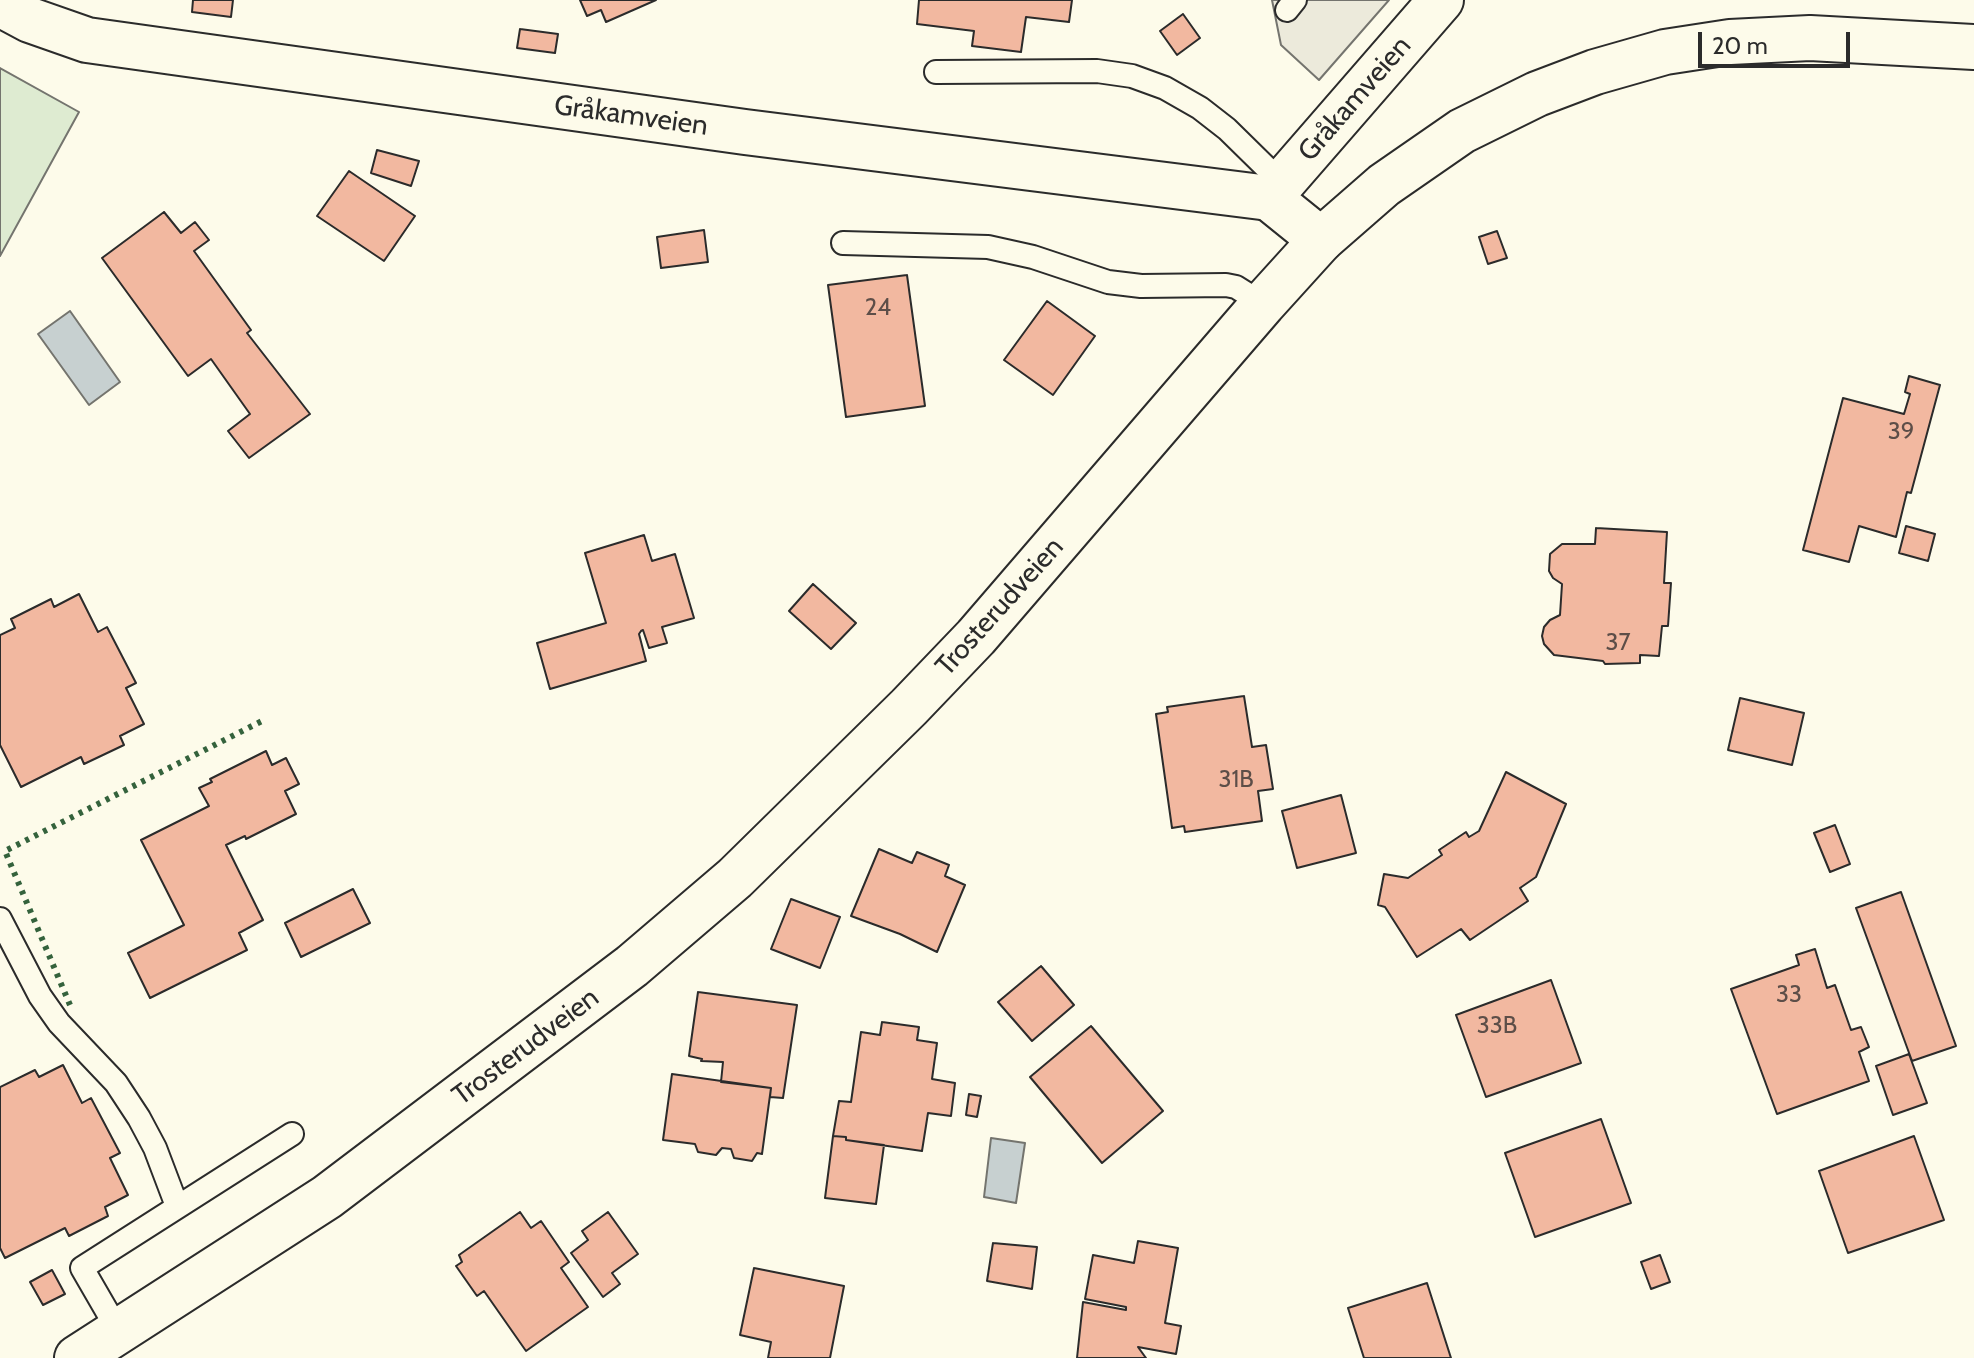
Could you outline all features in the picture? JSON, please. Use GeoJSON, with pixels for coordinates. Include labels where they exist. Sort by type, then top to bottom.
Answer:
{"type":"FeatureCollection","features":[{"type":"Feature","properties":{"kind":"street","name":"Gråkamveien"},"geometry":{"type":"LineString","coordinates":[[0,4],[30,20],[87,40],[730,130],[1275,190],[1441,0]]}},
{"type":"Feature","properties":{"kind":"street","name":"Trosterudveien"},"geometry":{"type":"LineString","coordinates":[[77,1358],[223,1266],[352,1178],[632,966],[735,878],[976,637],[1321,240],[1384,185],[1462,131],[1537,94],[1595,72],[1665,52],[1730,42],[1810,38],[1974,47]]}},
{"type":"Feature","properties":{"kind":"street"},"geometry":{"type":"LineString","coordinates":[[1275,190],[1321,240]]}},
{"type":"Feature","properties":{"kind":"lane"},"geometry":{"type":"LineString","coordinates":[[936,72],[1097,71],[1132,76],[1165,88],[1200,108],[1227,129],[1275,190]]}},
{"type":"Feature","properties":{"kind":"lane"},"geometry":{"type":"LineString","coordinates":[[843,243],[988,247],[1033,257],[1108,282],[1141,286],[1236,287],[1263,304]]}},
{"type":"Feature","properties":{"kind":"lane"},"geometry":{"type":"LineString","coordinates":[[0,919],[40,996],[59,1023],[107,1073],[139,1118],[155,1148],[177,1206]]}},
{"type":"Feature","properties":{"kind":"lane"},"geometry":{"type":"LineString","coordinates":[[119,1332],[82,1268],[292,1134]]}},
{"type":"Feature","properties":{"kind":"green space"},"geometry":{"type":"Polygon","coordinates":[[[0,68],[79,112],[0,256],[0,68]]]}},
{"type":"Feature","properties":{"kind":"shaded area"},"geometry":{"type":"Polygon","coordinates":[[[1272,0],[1389,0],[1319,80],[1281,45],[1272,0]]]}},
{"type":"Feature","properties":{"kind":"shaded area"},"geometry":{"type":"Polygon","coordinates":[[[70,311],[120,382],[89,405],[38,334],[70,311]]]}},
{"type":"Feature","properties":{"kind":"shaded area"},"geometry":{"type":"Polygon","coordinates":[[[991,1138],[1025,1143],[1016,1203],[984,1197],[991,1138]]]}},
{"type":"Feature","properties":{"kind":"building"},"geometry":{"type":"Polygon","coordinates":[[[193,0],[233,0],[231,17],[192,12],[193,0]]]}},
{"type":"Feature","properties":{"kind":"building"},"geometry":{"type":"Polygon","coordinates":[[[580,0],[656,0],[606,22],[601,10],[587,16],[580,0]]]}},
{"type":"Feature","properties":{"kind":"building"},"geometry":{"type":"Polygon","coordinates":[[[919,0],[1072,0],[1069,22],[1026,17],[1021,52],[972,46],[974,31],[917,24],[919,0]]]}},
{"type":"Feature","properties":{"kind":"building"},"geometry":{"type":"Polygon","coordinates":[[[1183,14],[1200,38],[1177,55],[1160,31],[1183,14]]]}},
{"type":"Feature","properties":{"kind":"building"},"geometry":{"type":"Polygon","coordinates":[[[520,29],[558,34],[555,53],[517,48],[520,29]]]}},
{"type":"Feature","properties":{"kind":"building"},"geometry":{"type":"Polygon","coordinates":[[[377,150],[419,161],[411,186],[371,173],[377,150]]]}},
{"type":"Feature","properties":{"kind":"building"},"geometry":{"type":"Polygon","coordinates":[[[349,171],[415,216],[384,261],[317,216],[349,171]]]}},
{"type":"Feature","properties":{"kind":"building"},"geometry":{"type":"Polygon","coordinates":[[[164,212],[181,233],[195,222],[209,240],[194,251],[251,330],[247,333],[310,414],[249,458],[228,431],[250,414],[211,359],[188,376],[102,258],[164,212]]]}},
{"type":"Feature","properties":{"kind":"building"},"geometry":{"type":"Polygon","coordinates":[[[704,230],[708,262],[661,268],[657,237],[704,230]]]}},
{"type":"Feature","properties":{"kind":"building"},"geometry":{"type":"Polygon","coordinates":[[[1497,231],[1507,258],[1488,264],[1479,237],[1497,231]]]}},
{"type":"Feature","properties":{"kind":"building"},"geometry":{"type":"Polygon","coordinates":[[[907,275],[925,406],[846,417],[828,285],[907,275]]]}},
{"type":"Feature","properties":{"kind":"building"},"geometry":{"type":"Polygon","coordinates":[[[1047,301],[1095,336],[1053,395],[1004,360],[1047,301]]]}},
{"type":"Feature","properties":{"kind":"building"},"geometry":{"type":"Polygon","coordinates":[[[1909,376],[1940,385],[1896,537],[1859,526],[1849,562],[1803,550],[1843,398],[1904,414],[1910,394],[1905,392],[1909,376]]]}},
{"type":"Feature","properties":{"kind":"building"},"geometry":{"type":"Polygon","coordinates":[[[1906,526],[1935,534],[1928,561],[1899,553],[1906,526]]]}},
{"type":"Feature","properties":{"kind":"building"},"geometry":{"type":"Polygon","coordinates":[[[1596,528],[1667,532],[1664,583],[1671,583],[1668,626],[1662,626],[1659,656],[1640,655],[1640,663],[1605,664],[1603,661],[1554,655],[1544,644],[1544,627],[1560,615],[1562,584],[1549,571],[1550,554],[1562,544],[1595,544],[1596,528]]]}},
{"type":"Feature","properties":{"kind":"building"},"geometry":{"type":"Polygon","coordinates":[[[644,535],[652,561],[675,554],[694,618],[662,627],[667,643],[649,648],[641,631],[639,634],[646,661],[550,689],[537,643],[606,623],[585,553],[644,535]]]}},
{"type":"Feature","properties":{"kind":"building"},"geometry":{"type":"Polygon","coordinates":[[[813,584],[856,623],[831,649],[789,611],[813,584]]]}},
{"type":"Feature","properties":{"kind":"building"},"geometry":{"type":"Polygon","coordinates":[[[79,594],[98,632],[107,627],[136,683],[126,688],[144,724],[120,736],[124,745],[84,764],[81,757],[21,787],[0,745],[0,635],[15,628],[11,619],[51,599],[54,607],[79,594]]]}},
{"type":"Feature","properties":{"kind":"building"},"geometry":{"type":"Polygon","coordinates":[[[1244,696],[1252,747],[1266,745],[1273,789],[1258,791],[1262,821],[1185,832],[1184,826],[1172,828],[1156,714],[1168,712],[1167,707],[1244,696]]]}},
{"type":"Feature","properties":{"kind":"building"},"geometry":{"type":"Polygon","coordinates":[[[1740,698],[1804,713],[1792,765],[1728,750],[1740,698]]]}},
{"type":"Feature","properties":{"kind":"building"},"geometry":{"type":"Polygon","coordinates":[[[266,751],[272,765],[286,758],[299,784],[285,791],[296,814],[246,839],[245,836],[226,845],[263,920],[239,933],[247,950],[150,998],[128,953],[184,925],[141,840],[209,806],[199,788],[212,782],[210,779],[266,751]]]}},
{"type":"Feature","properties":{"kind":"building"},"geometry":{"type":"Polygon","coordinates":[[[1506,772],[1566,804],[1536,877],[1520,888],[1528,901],[1470,940],[1461,929],[1417,957],[1385,907],[1378,905],[1384,874],[1408,878],[1442,855],[1439,850],[1466,832],[1469,837],[1479,831],[1506,772]]]}},
{"type":"Feature","properties":{"kind":"building"},"geometry":{"type":"Polygon","coordinates":[[[1341,795],[1356,853],[1297,868],[1282,811],[1341,795]]]}},
{"type":"Feature","properties":{"kind":"building"},"geometry":{"type":"Polygon","coordinates":[[[1835,825],[1850,864],[1830,872],[1814,833],[1835,825]]]}},
{"type":"Feature","properties":{"kind":"building"},"geometry":{"type":"Polygon","coordinates":[[[879,849],[912,863],[917,852],[949,865],[945,876],[965,885],[937,952],[851,916],[879,849]]]}},
{"type":"Feature","properties":{"kind":"building"},"geometry":{"type":"Polygon","coordinates":[[[353,889],[370,923],[301,957],[285,923],[353,889]]]}},
{"type":"Feature","properties":{"kind":"building"},"geometry":{"type":"Polygon","coordinates":[[[1901,892],[1956,1046],[1912,1061],[1856,908],[1901,892]]]}},
{"type":"Feature","properties":{"kind":"building"},"geometry":{"type":"Polygon","coordinates":[[[791,899],[840,917],[820,968],[771,949],[791,899]]]}},
{"type":"Feature","properties":{"kind":"building"},"geometry":{"type":"Polygon","coordinates":[[[1815,949],[1827,988],[1835,985],[1851,1030],[1861,1027],[1869,1047],[1859,1052],[1869,1081],[1777,1114],[1731,989],[1799,965],[1796,955],[1815,949]]]}},
{"type":"Feature","properties":{"kind":"building"},"geometry":{"type":"Polygon","coordinates":[[[1041,966],[1074,1005],[1032,1041],[998,1002],[1041,966]]]}},
{"type":"Feature","properties":{"kind":"building"},"geometry":{"type":"Polygon","coordinates":[[[1551,980],[1581,1063],[1486,1097],[1456,1015],[1551,980]]]}},
{"type":"Feature","properties":{"kind":"building"},"geometry":{"type":"Polygon","coordinates":[[[698,992],[797,1005],[783,1098],[770,1097],[771,1088],[721,1082],[723,1062],[701,1061],[689,1056],[698,992]]]}},
{"type":"Feature","properties":{"kind":"building"},"geometry":{"type":"Polygon","coordinates":[[[882,1022],[919,1027],[917,1040],[937,1043],[932,1079],[955,1083],[951,1116],[928,1113],[922,1151],[833,1136],[839,1101],[851,1102],[861,1032],[880,1035],[882,1022]]]}},
{"type":"Feature","properties":{"kind":"building"},"geometry":{"type":"Polygon","coordinates":[[[1091,1026],[1163,1111],[1102,1163],[1030,1077],[1091,1026]]]}},
{"type":"Feature","properties":{"kind":"building"},"geometry":{"type":"Polygon","coordinates":[[[1909,1054],[1927,1103],[1893,1115],[1876,1066],[1909,1054]]]}},
{"type":"Feature","properties":{"kind":"building"},"geometry":{"type":"Polygon","coordinates":[[[63,1065],[82,1103],[91,1098],[120,1153],[110,1158],[128,1195],[105,1207],[108,1216],[69,1236],[65,1228],[5,1258],[0,1248],[0,1087],[35,1070],[39,1077],[63,1065]]]}},
{"type":"Feature","properties":{"kind":"building"},"geometry":{"type":"Polygon","coordinates":[[[672,1074],[771,1088],[762,1154],[757,1153],[752,1161],[734,1158],[731,1149],[722,1148],[716,1155],[698,1152],[695,1144],[663,1140],[672,1074]]]}},
{"type":"Feature","properties":{"kind":"building"},"geometry":{"type":"Polygon","coordinates":[[[969,1094],[981,1096],[977,1117],[966,1115],[969,1094]]]}},
{"type":"Feature","properties":{"kind":"building"},"geometry":{"type":"Polygon","coordinates":[[[1601,1119],[1631,1203],[1535,1237],[1505,1153],[1601,1119]]]}},
{"type":"Feature","properties":{"kind":"building"},"geometry":{"type":"Polygon","coordinates":[[[833,1136],[884,1145],[876,1204],[825,1198],[833,1136]]]}},
{"type":"Feature","properties":{"kind":"building"},"geometry":{"type":"Polygon","coordinates":[[[1914,1136],[1944,1220],[1848,1253],[1819,1171],[1914,1136]]]}},
{"type":"Feature","properties":{"kind":"building"},"geometry":{"type":"Polygon","coordinates":[[[520,1212],[531,1228],[541,1221],[569,1262],[561,1268],[588,1307],[526,1351],[484,1291],[477,1296],[456,1266],[462,1262],[459,1255],[520,1212]]]}},
{"type":"Feature","properties":{"kind":"building"},"geometry":{"type":"Polygon","coordinates":[[[608,1212],[638,1254],[612,1273],[620,1284],[603,1297],[571,1253],[588,1240],[582,1231],[608,1212]]]}},
{"type":"Feature","properties":{"kind":"building"},"geometry":{"type":"Polygon","coordinates":[[[1138,1241],[1178,1248],[1165,1323],[1181,1326],[1176,1354],[1138,1347],[1146,1358],[1077,1358],[1083,1302],[1126,1310],[1126,1307],[1085,1299],[1093,1255],[1134,1263],[1138,1241]]]}},
{"type":"Feature","properties":{"kind":"building"},"geometry":{"type":"Polygon","coordinates":[[[993,1243],[1037,1247],[1032,1289],[987,1281],[993,1243]]]}},
{"type":"Feature","properties":{"kind":"building"},"geometry":{"type":"Polygon","coordinates":[[[1660,1255],[1670,1282],[1651,1289],[1641,1262],[1660,1255]]]}},
{"type":"Feature","properties":{"kind":"building"},"geometry":{"type":"Polygon","coordinates":[[[754,1268],[844,1286],[830,1358],[768,1358],[771,1342],[740,1335],[754,1268]]]}},
{"type":"Feature","properties":{"kind":"building"},"geometry":{"type":"Polygon","coordinates":[[[52,1270],[65,1294],[43,1305],[30,1282],[52,1270]]]}},
{"type":"Feature","properties":{"kind":"building"},"geometry":{"type":"Polygon","coordinates":[[[1427,1283],[1451,1358],[1364,1358],[1348,1308],[1427,1283]]]}},
{"type":"Feature","properties":{"kind":"hedge"},"geometry":{"type":"LineString","coordinates":[[70,1005],[5,851],[262,721]]}}]}
